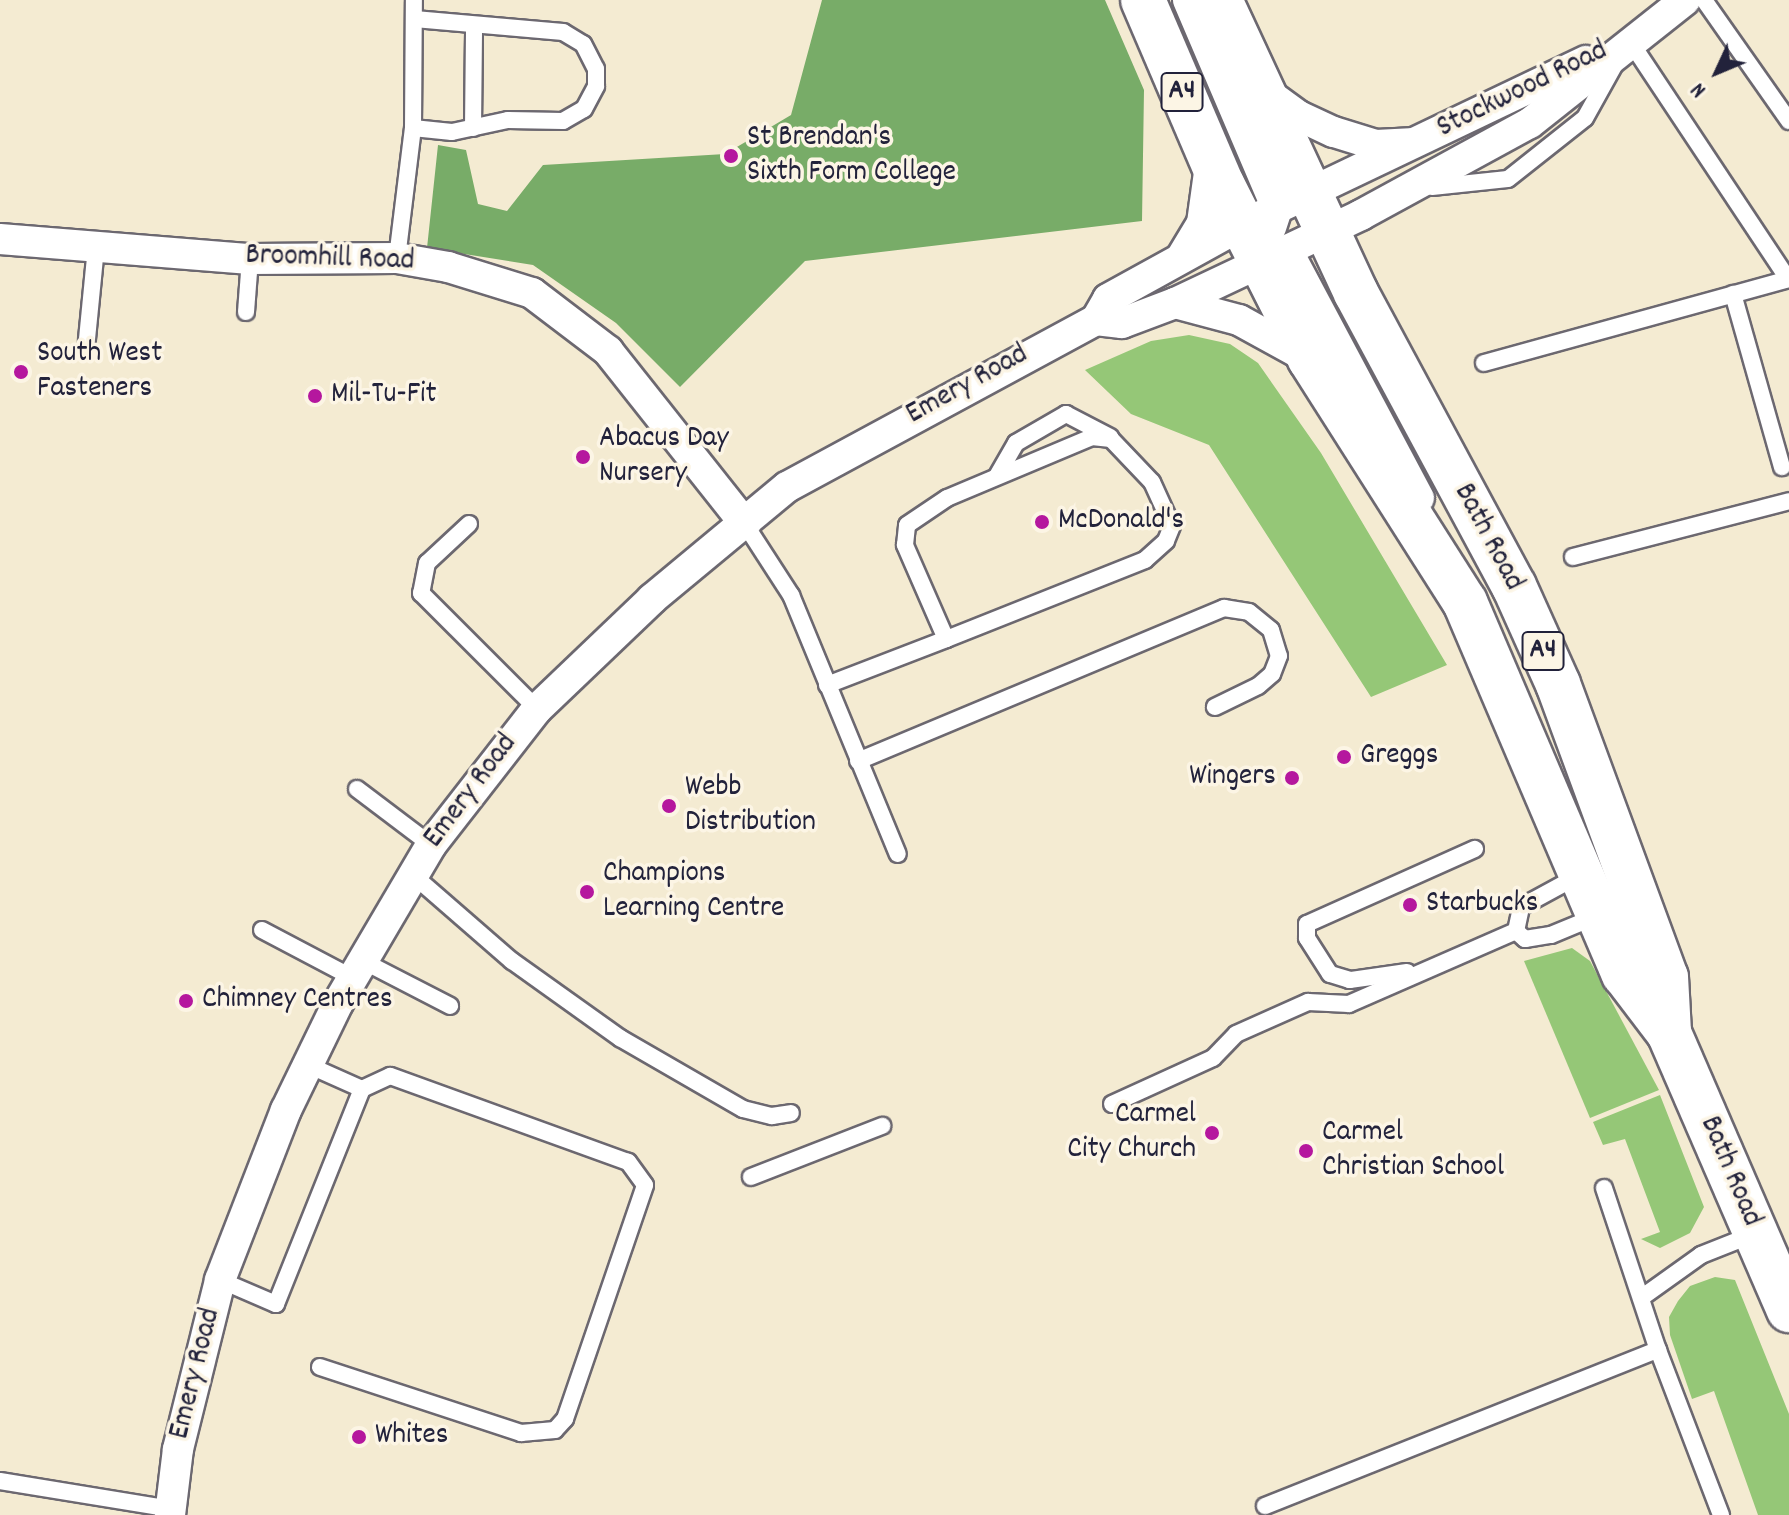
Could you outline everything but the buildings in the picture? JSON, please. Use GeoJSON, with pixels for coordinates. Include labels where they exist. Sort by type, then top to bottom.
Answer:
{"type":"FeatureCollection","features":[{"type":"Feature","properties":{"kind":"highway","name":"Bath Road"},"geometry":{"type":"LineString","coordinates":[[1143,0],[1211,160],[1289,215]]}},
{"type":"Feature","properties":{"kind":"highway","name":"Bath Road"},"geometry":{"type":"LineString","coordinates":[[1220,0],[1262,89],[1289,215],[1514,586],[1558,684],[1608,893]]}},
{"type":"Feature","properties":{"kind":"highway","name":"Bath Road"},"geometry":{"type":"LineString","coordinates":[[1289,215],[1274,257],[1310,359],[1465,602],[1608,893],[1666,977],[1669,1033],[1789,1310]]}},
{"type":"Feature","properties":{"kind":"street","name":"Bath Road"},"geometry":{"type":"LineString","coordinates":[[1188,0],[1289,215]]}},
{"type":"Feature","properties":{"kind":"street","name":"Stockwood Road"},"geometry":{"type":"LineString","coordinates":[[1289,215],[1401,193],[1530,123],[1629,40],[1685,0]]}},
{"type":"Feature","properties":{"kind":"street","name":"Stockwood Road"},"geometry":{"type":"LineString","coordinates":[[1274,257],[1289,215],[1417,142],[1629,40]]}},
{"type":"Feature","properties":{"kind":"street","name":"Stockwood Road"},"geometry":{"type":"LineString","coordinates":[[1262,89],[1299,116],[1334,132],[1376,145],[1417,142]]}},
{"type":"Feature","properties":{"kind":"street"},"geometry":{"type":"LineString","coordinates":[[1180,259],[1202,223],[1211,160]]}},
{"type":"Feature","properties":{"kind":"street"},"geometry":{"type":"LineString","coordinates":[[1274,257],[1289,215]]}},
{"type":"Feature","properties":{"kind":"street","name":"Emery Road"},"geometry":{"type":"LineString","coordinates":[[171,1512],[178,1449],[220,1280],[308,1065],[358,969],[431,845],[537,709],[652,599],[787,487],[1096,320],[1108,299],[1180,259],[1289,215]]}},
{"type":"Feature","properties":{"kind":"street","name":"Broomhill Road"},"geometry":{"type":"LineString","coordinates":[[0,239],[250,259],[397,258],[448,267],[532,293],[608,351],[745,524]]}},
{"type":"Feature","properties":{"kind":"street","name":"Bath Road"},"geometry":{"type":"LineString","coordinates":[[1274,257],[1396,451],[1465,602]]}},
{"type":"Feature","properties":{"kind":"street","name":"Emery Road"},"geometry":{"type":"LineString","coordinates":[[1096,320],[1122,323],[1175,303],[1274,257]]}},
{"type":"Feature","properties":{"kind":"street"},"geometry":{"type":"LineString","coordinates":[[1175,303],[1239,320],[1310,359]]}},
{"type":"Feature","properties":{"kind":"lane"},"geometry":{"type":"LineString","coordinates":[[397,258],[413,128],[414,0]]}},
{"type":"Feature","properties":{"kind":"lane"},"geometry":{"type":"LineString","coordinates":[[1704,0],[1789,121]]}},
{"type":"Feature","properties":{"kind":"lane"},"geometry":{"type":"LineString","coordinates":[[413,128],[452,132],[508,120],[563,121],[575,116],[596,86],[596,69],[583,44],[563,32],[474,27],[415,19]]}},
{"type":"Feature","properties":{"kind":"lane"},"geometry":{"type":"LineString","coordinates":[[473,128],[474,27]]}},
{"type":"Feature","properties":{"kind":"lane"},"geometry":{"type":"LineString","coordinates":[[1484,363],[1788,280],[1629,40]]}},
{"type":"Feature","properties":{"kind":"lane"},"geometry":{"type":"LineString","coordinates":[[87,339],[96,247]]}},
{"type":"Feature","properties":{"kind":"lane"},"geometry":{"type":"LineString","coordinates":[[246,312],[250,259]]}},
{"type":"Feature","properties":{"kind":"lane"},"geometry":{"type":"LineString","coordinates":[[1733,294],[1782,467]]}},
{"type":"Feature","properties":{"kind":"lane"},"geometry":{"type":"LineString","coordinates":[[827,685],[1145,560],[1166,541],[1172,526],[1152,482],[1111,439],[1066,414],[1016,443],[997,476]]}},
{"type":"Feature","properties":{"kind":"lane"},"geometry":{"type":"LineString","coordinates":[[946,639],[905,545],[907,525],[947,498],[997,476],[1092,437],[1111,439]]}},
{"type":"Feature","properties":{"kind":"lane"},"geometry":{"type":"LineString","coordinates":[[1573,557],[1789,501]]}},
{"type":"Feature","properties":{"kind":"lane"},"geometry":{"type":"LineString","coordinates":[[469,524],[427,563],[421,593],[537,709]]}},
{"type":"Feature","properties":{"kind":"lane"},"geometry":{"type":"LineString","coordinates":[[745,524],[791,595],[898,854]]}},
{"type":"Feature","properties":{"kind":"lane"},"geometry":{"type":"LineString","coordinates":[[858,761],[1224,608],[1249,612],[1271,630],[1279,656],[1272,674],[1258,686],[1215,707]]}},
{"type":"Feature","properties":{"kind":"lane"},"geometry":{"type":"LineString","coordinates":[[357,789],[431,845]]}},
{"type":"Feature","properties":{"kind":"lane"},"geometry":{"type":"LineString","coordinates":[[1428,969],[1350,980],[1330,974],[1307,938],[1307,924],[1475,849]]}},
{"type":"Feature","properties":{"kind":"lane"},"geometry":{"type":"LineString","coordinates":[[413,875],[523,970],[620,1038],[743,1109],[772,1116],[791,1113]]}},
{"type":"Feature","properties":{"kind":"lane"},"geometry":{"type":"LineString","coordinates":[[1516,931],[1525,939],[1551,935],[1608,893]]}},
{"type":"Feature","properties":{"kind":"lane"},"geometry":{"type":"LineString","coordinates":[[1516,931],[1521,907],[1608,893]]}},
{"type":"Feature","properties":{"kind":"lane"},"geometry":{"type":"LineString","coordinates":[[262,930],[450,1006]]}},
{"type":"Feature","properties":{"kind":"lane"},"geometry":{"type":"LineString","coordinates":[[1112,1104],[1213,1058],[1236,1034],[1308,1002],[1349,1004],[1516,931]]}},
{"type":"Feature","properties":{"kind":"lane"},"geometry":{"type":"LineString","coordinates":[[308,1065],[362,1089]]}},
{"type":"Feature","properties":{"kind":"lane"},"geometry":{"type":"LineString","coordinates":[[220,1280],[276,1304],[362,1089],[390,1076],[628,1162],[645,1185],[565,1419],[555,1430],[521,1433],[320,1367]]}},
{"type":"Feature","properties":{"kind":"lane"},"geometry":{"type":"LineString","coordinates":[[751,1177],[882,1126]]}},
{"type":"Feature","properties":{"kind":"lane"},"geometry":{"type":"LineString","coordinates":[[1604,1188],[1658,1350],[1721,1515]]}},
{"type":"Feature","properties":{"kind":"lane"},"geometry":{"type":"LineString","coordinates":[[1641,1298],[1701,1255],[1755,1233]]}},
{"type":"Feature","properties":{"kind":"lane"},"geometry":{"type":"LineString","coordinates":[[1265,1506],[1658,1350]]}},
{"type":"Feature","properties":{"kind":"lane"},"geometry":{"type":"LineString","coordinates":[[0,1481],[171,1512]]}},
{"type":"Feature","properties":{"kind":"green space","name":"St Brendan's Sixth Form College"},"geometry":{"type":"Polygon","coordinates":[[[822,0],[1105,0],[1144,90],[1142,221],[805,261],[680,387],[616,323],[533,265],[427,248],[438,145],[466,150],[478,204],[507,211],[543,165],[725,154],[791,115],[822,0]]]}},
{"type":"Feature","properties":{"kind":"green space"},"geometry":{"type":"Polygon","coordinates":[[[1189,335],[1230,344],[1258,363],[1321,453],[1447,665],[1371,697],[1209,445],[1131,414],[1085,370],[1151,341],[1189,335]]]}},
{"type":"Feature","properties":{"kind":"green space"},"geometry":{"type":"Polygon","coordinates":[[[1572,948],[1590,961],[1659,1090],[1590,1118],[1524,961],[1572,948]]]}},
{"type":"Feature","properties":{"kind":"green space"},"geometry":{"type":"Polygon","coordinates":[[[1660,1095],[1704,1207],[1690,1233],[1660,1248],[1641,1239],[1660,1232],[1625,1139],[1603,1145],[1593,1122],[1660,1095]]]}},
{"type":"Feature","properties":{"kind":"green space"},"geometry":{"type":"Polygon","coordinates":[[[1715,1277],[1735,1280],[1789,1414],[1789,1515],[1758,1515],[1714,1391],[1692,1399],[1670,1335],[1669,1317],[1678,1301],[1690,1286],[1715,1277]]]}},
{"type":"Feature","properties":{"kind":"place","name":"St Brendan's Sixth Form College"},"geometry":{"type":"Point","coordinates":[731,156]}},
{"type":"Feature","properties":{"kind":"place","name":"South West Fasteners"},"geometry":{"type":"Point","coordinates":[21,372]}},
{"type":"Feature","properties":{"kind":"place","name":"Mil-Tu-Fit"},"geometry":{"type":"Point","coordinates":[315,396]}},
{"type":"Feature","properties":{"kind":"place","name":"Abacus Day Nursery"},"geometry":{"type":"Point","coordinates":[583,457]}},
{"type":"Feature","properties":{"kind":"place","name":"McDonald's"},"geometry":{"type":"Point","coordinates":[1042,522]}},
{"type":"Feature","properties":{"kind":"place","name":"Greggs"},"geometry":{"type":"Point","coordinates":[1344,757]}},
{"type":"Feature","properties":{"kind":"place","name":"Wingers"},"geometry":{"type":"Point","coordinates":[1292,778]}},
{"type":"Feature","properties":{"kind":"place","name":"Webb Distribution"},"geometry":{"type":"Point","coordinates":[669,806]}},
{"type":"Feature","properties":{"kind":"place","name":"Champions Learning Centre"},"geometry":{"type":"Point","coordinates":[587,892]}},
{"type":"Feature","properties":{"kind":"place","name":"Starbucks"},"geometry":{"type":"Point","coordinates":[1410,905]}},
{"type":"Feature","properties":{"kind":"place","name":"Chimney Centres"},"geometry":{"type":"Point","coordinates":[186,1001]}},
{"type":"Feature","properties":{"kind":"place","name":"Carmel City Church"},"geometry":{"type":"Point","coordinates":[1212,1133]}},
{"type":"Feature","properties":{"kind":"place","name":"Carmel Christian School"},"geometry":{"type":"Point","coordinates":[1306,1151]}},
{"type":"Feature","properties":{"kind":"place","name":"Whites"},"geometry":{"type":"Point","coordinates":[359,1437]}}]}
